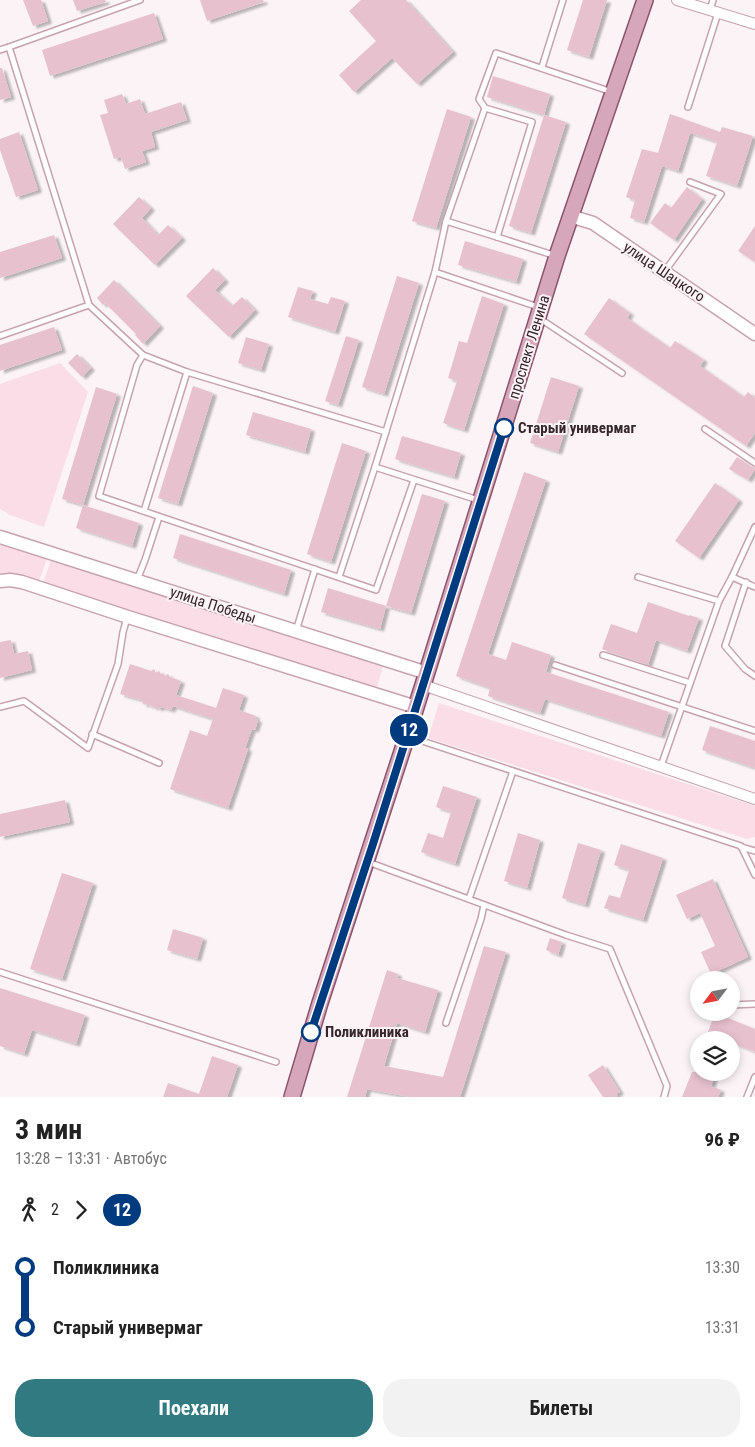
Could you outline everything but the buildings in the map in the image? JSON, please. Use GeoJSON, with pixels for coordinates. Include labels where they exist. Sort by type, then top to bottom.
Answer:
{"type":"FeatureCollection","features":[{"type":"Feature","properties":{"kind":"main road","name":"проспект Ленина"},"geometry":{"type":"LineString","coordinates":[[292,1097],[320,1003],[407,736],[557,256],[645,0]]}},
{"type":"Feature","properties":{"kind":"street"},"geometry":{"type":"LineString","coordinates":[[677,0],[755,24]]}},
{"type":"Feature","properties":{"kind":"street","name":"улица Шацкого"},"geometry":{"type":"LineString","coordinates":[[570,216],[593,223],[755,334]]}},
{"type":"Feature","properties":{"kind":"street","name":"улица Победы"},"geometry":{"type":"LineString","coordinates":[[0,536],[296,632],[425,679]]}},
{"type":"Feature","properties":{"kind":"street"},"geometry":{"type":"LineString","coordinates":[[0,581],[22,582],[416,707]]}},
{"type":"Feature","properties":{"kind":"street"},"geometry":{"type":"LineString","coordinates":[[425,679],[755,799]]}},
{"type":"Feature","properties":{"kind":"lane"},"geometry":{"type":"LineString","coordinates":[[0,50],[140,0]]}},
{"type":"Feature","properties":{"kind":"lane"},"geometry":{"type":"LineString","coordinates":[[542,67],[563,0]]}},
{"type":"Feature","properties":{"kind":"lane"},"geometry":{"type":"LineString","coordinates":[[688,107],[714,12],[713,0]]}},
{"type":"Feature","properties":{"kind":"lane"},"geometry":{"type":"LineString","coordinates":[[8,47],[88,305],[143,355],[187,372],[386,432]]}},
{"type":"Feature","properties":{"kind":"lane"},"geometry":{"type":"LineString","coordinates":[[498,237],[532,122],[485,108],[480,99],[496,53],[613,92]]}},
{"type":"Feature","properties":{"kind":"lane"},"geometry":{"type":"LineString","coordinates":[[339,577],[435,272],[446,221],[485,108]]}},
{"type":"Feature","properties":{"kind":"lane"},"geometry":{"type":"LineString","coordinates":[[664,272],[721,194],[690,182]]}},
{"type":"Feature","properties":{"kind":"lane"},"geometry":{"type":"LineString","coordinates":[[446,221],[557,256]]}},
{"type":"Feature","properties":{"kind":"lane"},"geometry":{"type":"LineString","coordinates":[[435,272],[520,300],[622,373]]}},
{"type":"Feature","properties":{"kind":"lane"},"geometry":{"type":"LineString","coordinates":[[0,336],[88,305]]}},
{"type":"Feature","properties":{"kind":"lane"},"geometry":{"type":"LineString","coordinates":[[143,355],[137,365],[99,496],[376,590],[414,480]]}},
{"type":"Feature","properties":{"kind":"lane"},"geometry":{"type":"LineString","coordinates":[[144,511],[187,372]]}},
{"type":"Feature","properties":{"kind":"lane"},"geometry":{"type":"LineString","coordinates":[[705,429],[755,462]]}},
{"type":"Feature","properties":{"kind":"lane"},"geometry":{"type":"LineString","coordinates":[[375,467],[481,501]]}},
{"type":"Feature","properties":{"kind":"lane"},"geometry":{"type":"LineString","coordinates":[[137,581],[146,560],[159,516]]}},
{"type":"Feature","properties":{"kind":"lane"},"geometry":{"type":"LineString","coordinates":[[661,766],[719,601],[754,529]]}},
{"type":"Feature","properties":{"kind":"lane"},"geometry":{"type":"LineString","coordinates":[[296,632],[315,569]]}},
{"type":"Feature","properties":{"kind":"lane"},"geometry":{"type":"LineString","coordinates":[[638,576],[719,601]]}},
{"type":"Feature","properties":{"kind":"lane"},"geometry":{"type":"LineString","coordinates":[[732,577],[755,587]]}},
{"type":"Feature","properties":{"kind":"lane"},"geometry":{"type":"LineString","coordinates":[[746,582],[725,646],[745,669],[755,676]]}},
{"type":"Feature","properties":{"kind":"lane"},"geometry":{"type":"LineString","coordinates":[[0,708],[24,701],[88,748],[118,664],[123,632],[128,617]]}},
{"type":"Feature","properties":{"kind":"lane"},"geometry":{"type":"LineString","coordinates":[[603,655],[690,683]]}},
{"type":"Feature","properties":{"kind":"lane"},"geometry":{"type":"LineString","coordinates":[[555,665],[755,731]]}},
{"type":"Feature","properties":{"kind":"lane"},"geometry":{"type":"LineString","coordinates":[[92,734],[159,763]]}},
{"type":"Feature","properties":{"kind":"lane"},"geometry":{"type":"LineString","coordinates":[[407,736],[755,851]]}},
{"type":"Feature","properties":{"kind":"lane"},"geometry":{"type":"LineString","coordinates":[[469,899],[513,771]]}},
{"type":"Feature","properties":{"kind":"lane"},"geometry":{"type":"LineString","coordinates":[[741,846],[755,875]]}},
{"type":"Feature","properties":{"kind":"lane"},"geometry":{"type":"LineString","coordinates":[[367,862],[566,935],[610,949],[667,1086],[664,1097]]}},
{"type":"Feature","properties":{"kind":"lane"},"geometry":{"type":"LineString","coordinates":[[446,1023],[484,905]]}},
{"type":"Feature","properties":{"kind":"lane"},"geometry":{"type":"LineString","coordinates":[[0,972],[276,1062]]}},
{"type":"Feature","properties":{"kind":"lane"},"geometry":{"type":"LineString","coordinates":[[740,1005],[755,1004]]}},
{"type":"Feature","properties":{"kind":"lane"},"geometry":{"type":"LineString","coordinates":[[747,1097],[755,1076]]}},
{"type":"Feature","properties":{"kind":"shaded area"},"geometry":{"type":"Polygon","coordinates":[[[60,363],[88,392],[44,527],[10,515],[0,509],[0,384],[60,363]]]}},
{"type":"Feature","properties":{"kind":"shaded area"},"geometry":{"type":"Polygon","coordinates":[[[0,541],[48,556],[39,581],[0,573],[0,541]]]}},
{"type":"Feature","properties":{"kind":"shaded area"},"geometry":{"type":"Polygon","coordinates":[[[51,560],[383,666],[376,691],[43,583],[51,560]]]}},
{"type":"Feature","properties":{"kind":"shaded area"},"geometry":{"type":"Polygon","coordinates":[[[439,703],[755,806],[755,837],[747,839],[428,738],[439,703]]]}},
{"type":"Feature","properties":{"kind":"bus line","name":"12"},"geometry":{"type":"LineString","coordinates":[[311,1032],[373,844],[504,428]]}},
{"type":"Feature","properties":{"kind":"place","name":"Старый универмаг"},"geometry":{"type":"Point","coordinates":[504,428]}},
{"type":"Feature","properties":{"kind":"place","name":"Поликлиника"},"geometry":{"type":"Point","coordinates":[311,1032]}}]}
